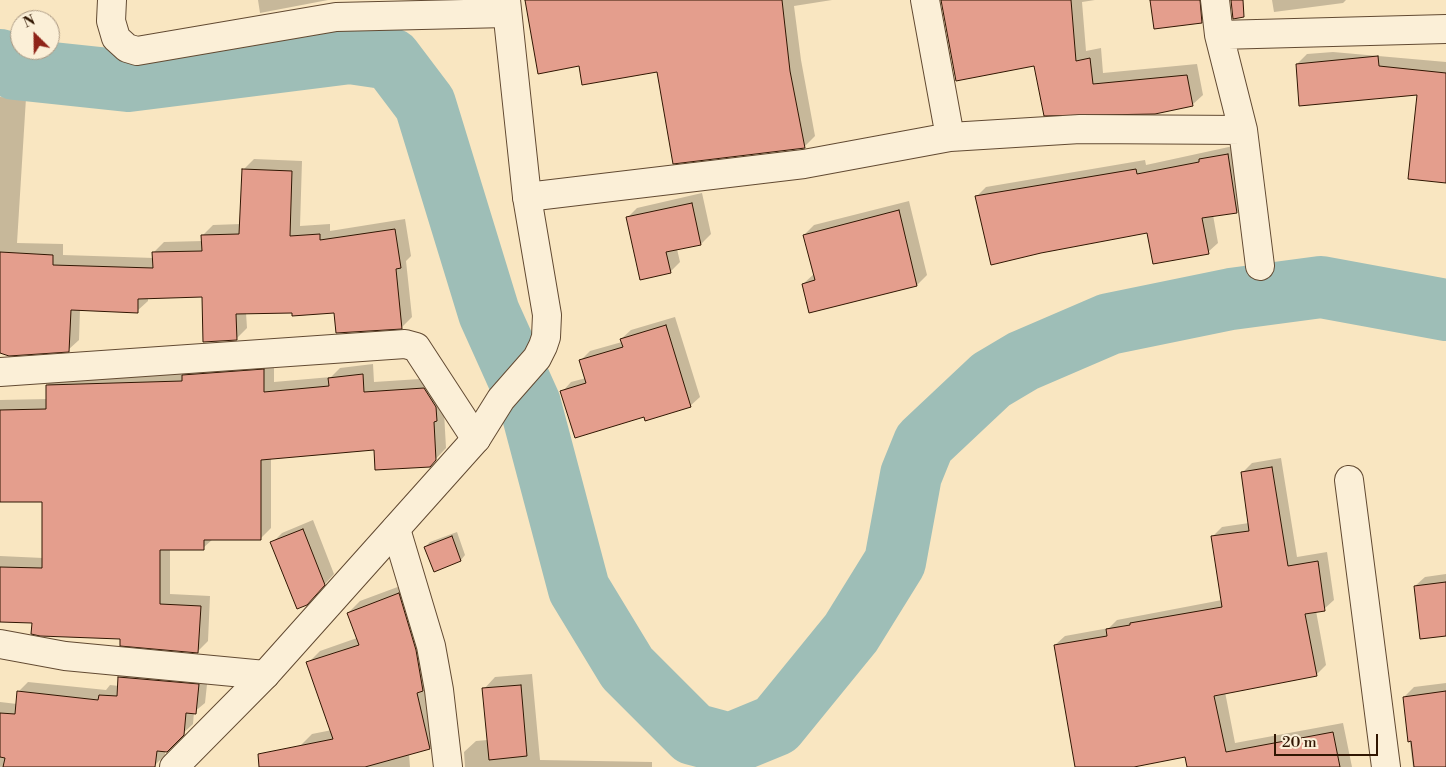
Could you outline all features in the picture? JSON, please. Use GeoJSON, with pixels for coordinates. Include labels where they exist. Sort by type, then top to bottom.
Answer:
{"type":"FeatureCollection","features":[{"type":"Feature","properties":{"kind":"street"},"geometry":{"type":"LineString","coordinates":[[112,0],[112,21],[116,38],[127,48],[138,51],[335,9],[506,6],[528,197],[547,315],[546,336],[537,358],[501,399],[476,439],[265,675],[174,767]]}},
{"type":"Feature","properties":{"kind":"street"},"geometry":{"type":"LineString","coordinates":[[925,0],[950,137]]}},
{"type":"Feature","properties":{"kind":"street"},"geometry":{"type":"LineString","coordinates":[[1215,0],[1219,34],[1243,130],[1260,266]]}},
{"type":"Feature","properties":{"kind":"street"},"geometry":{"type":"LineString","coordinates":[[1219,34],[1446,29]]}},
{"type":"Feature","properties":{"kind":"street"},"geometry":{"type":"LineString","coordinates":[[528,197],[804,164],[950,137],[1080,129],[1243,130]]}},
{"type":"Feature","properties":{"kind":"street"},"geometry":{"type":"LineString","coordinates":[[0,372],[405,344],[416,347],[476,439]]}},
{"type":"Feature","properties":{"kind":"street"},"geometry":{"type":"LineString","coordinates":[[1348,480],[1386,767]]}},
{"type":"Feature","properties":{"kind":"street"},"geometry":{"type":"LineString","coordinates":[[396,529],[431,646],[440,690],[448,767]]}},
{"type":"Feature","properties":{"kind":"street"},"geometry":{"type":"LineString","coordinates":[[0,644],[65,656],[265,675]]}},
{"type":"Feature","properties":{"kind":"building"},"geometry":{"type":"Polygon","coordinates":[[[525,0],[782,0],[790,71],[805,148],[673,164],[657,72],[582,85],[579,66],[538,74],[525,0]]]}},
{"type":"Feature","properties":{"kind":"building"},"geometry":{"type":"Polygon","coordinates":[[[941,0],[1071,0],[1076,61],[1090,58],[1093,84],[1187,75],[1193,106],[1155,114],[1044,116],[1034,66],[956,81],[941,0]]]}},
{"type":"Feature","properties":{"kind":"building"},"geometry":{"type":"Polygon","coordinates":[[[1150,0],[1200,0],[1202,23],[1154,29],[1150,0]]]}},
{"type":"Feature","properties":{"kind":"building"},"geometry":{"type":"Polygon","coordinates":[[[1231,0],[1243,0],[1244,17],[1233,19],[1231,0]]]}},
{"type":"Feature","properties":{"kind":"building"},"geometry":{"type":"Polygon","coordinates":[[[1378,56],[1379,66],[1446,73],[1446,183],[1408,179],[1417,95],[1299,106],[1296,64],[1378,56]]]}},
{"type":"Feature","properties":{"kind":"building"},"geometry":{"type":"Polygon","coordinates":[[[1228,154],[1237,213],[1202,218],[1209,254],[1153,264],[1147,233],[1041,253],[991,265],[975,196],[1136,169],[1137,174],[1199,162],[1199,159],[1228,154]]]}},
{"type":"Feature","properties":{"kind":"building"},"geometry":{"type":"Polygon","coordinates":[[[242,169],[292,171],[290,236],[320,234],[320,240],[395,229],[401,268],[396,269],[402,329],[336,333],[334,313],[292,316],[292,313],[236,314],[237,340],[203,342],[202,297],[138,299],[138,313],[71,310],[69,352],[9,356],[0,353],[0,252],[53,255],[53,265],[153,268],[152,252],[202,251],[201,235],[239,234],[242,169]]]}},
{"type":"Feature","properties":{"kind":"building"},"geometry":{"type":"Polygon","coordinates":[[[692,203],[701,245],[666,252],[671,273],[640,280],[626,217],[692,203]]]}},
{"type":"Feature","properties":{"kind":"building"},"geometry":{"type":"Polygon","coordinates":[[[899,210],[917,286],[809,313],[802,284],[815,280],[803,235],[899,210]]]}},
{"type":"Feature","properties":{"kind":"building"},"geometry":{"type":"Polygon","coordinates":[[[666,325],[691,407],[645,421],[644,417],[575,438],[560,391],[586,383],[579,360],[623,347],[620,339],[666,325]]]}},
{"type":"Feature","properties":{"kind":"building"},"geometry":{"type":"Polygon","coordinates":[[[264,369],[264,392],[329,386],[328,378],[363,374],[364,392],[424,388],[436,407],[437,421],[434,422],[436,460],[430,467],[375,470],[374,450],[261,460],[261,540],[204,540],[204,550],[160,550],[160,604],[201,606],[198,653],[120,646],[120,639],[40,636],[31,634],[32,623],[0,622],[0,567],[42,568],[42,502],[0,502],[0,410],[46,409],[46,385],[182,381],[182,375],[264,369]]]}},
{"type":"Feature","properties":{"kind":"building"},"geometry":{"type":"Polygon","coordinates":[[[1272,467],[1288,566],[1318,561],[1325,611],[1305,614],[1317,676],[1214,696],[1226,752],[1333,732],[1340,767],[1187,767],[1185,757],[1134,767],[1075,767],[1054,645],[1107,636],[1106,629],[1130,625],[1130,623],[1222,607],[1211,536],[1249,531],[1241,472],[1272,467]]]}},
{"type":"Feature","properties":{"kind":"building"},"geometry":{"type":"Polygon","coordinates":[[[303,529],[325,585],[307,605],[297,609],[270,542],[303,529]]]}},
{"type":"Feature","properties":{"kind":"building"},"geometry":{"type":"Polygon","coordinates":[[[452,536],[461,561],[434,572],[424,547],[452,536]]]}},
{"type":"Feature","properties":{"kind":"building"},"geometry":{"type":"Polygon","coordinates":[[[1446,582],[1446,636],[1420,639],[1414,586],[1446,582]]]}},
{"type":"Feature","properties":{"kind":"building"},"geometry":{"type":"Polygon","coordinates":[[[399,593],[416,650],[423,691],[417,693],[430,749],[365,767],[259,767],[258,754],[333,739],[306,662],[359,645],[347,613],[399,593]]]}},
{"type":"Feature","properties":{"kind":"building"},"geometry":{"type":"Polygon","coordinates":[[[118,677],[199,684],[196,714],[186,713],[184,735],[167,752],[157,751],[155,767],[3,767],[5,758],[0,757],[0,713],[15,714],[17,691],[98,700],[99,695],[117,696],[118,677]]]}},
{"type":"Feature","properties":{"kind":"building"},"geometry":{"type":"Polygon","coordinates":[[[521,685],[527,756],[489,760],[482,688],[521,685]]]}},
{"type":"Feature","properties":{"kind":"building"},"geometry":{"type":"Polygon","coordinates":[[[1446,691],[1446,767],[1414,767],[1411,741],[1408,742],[1403,697],[1446,691]]]}},
{"type":"Feature","properties":{"kind":"waterway"},"geometry":{"type":"LineString","coordinates":[[0,60],[15,69],[128,81],[350,53],[391,59],[425,104],[489,313],[530,404],[579,589],[627,668],[693,734],[730,744],[776,725],[851,633],[895,562],[911,475],[924,443],[991,380],[1023,361],[1109,324],[1231,299],[1321,287],[1446,310]]}}]}
